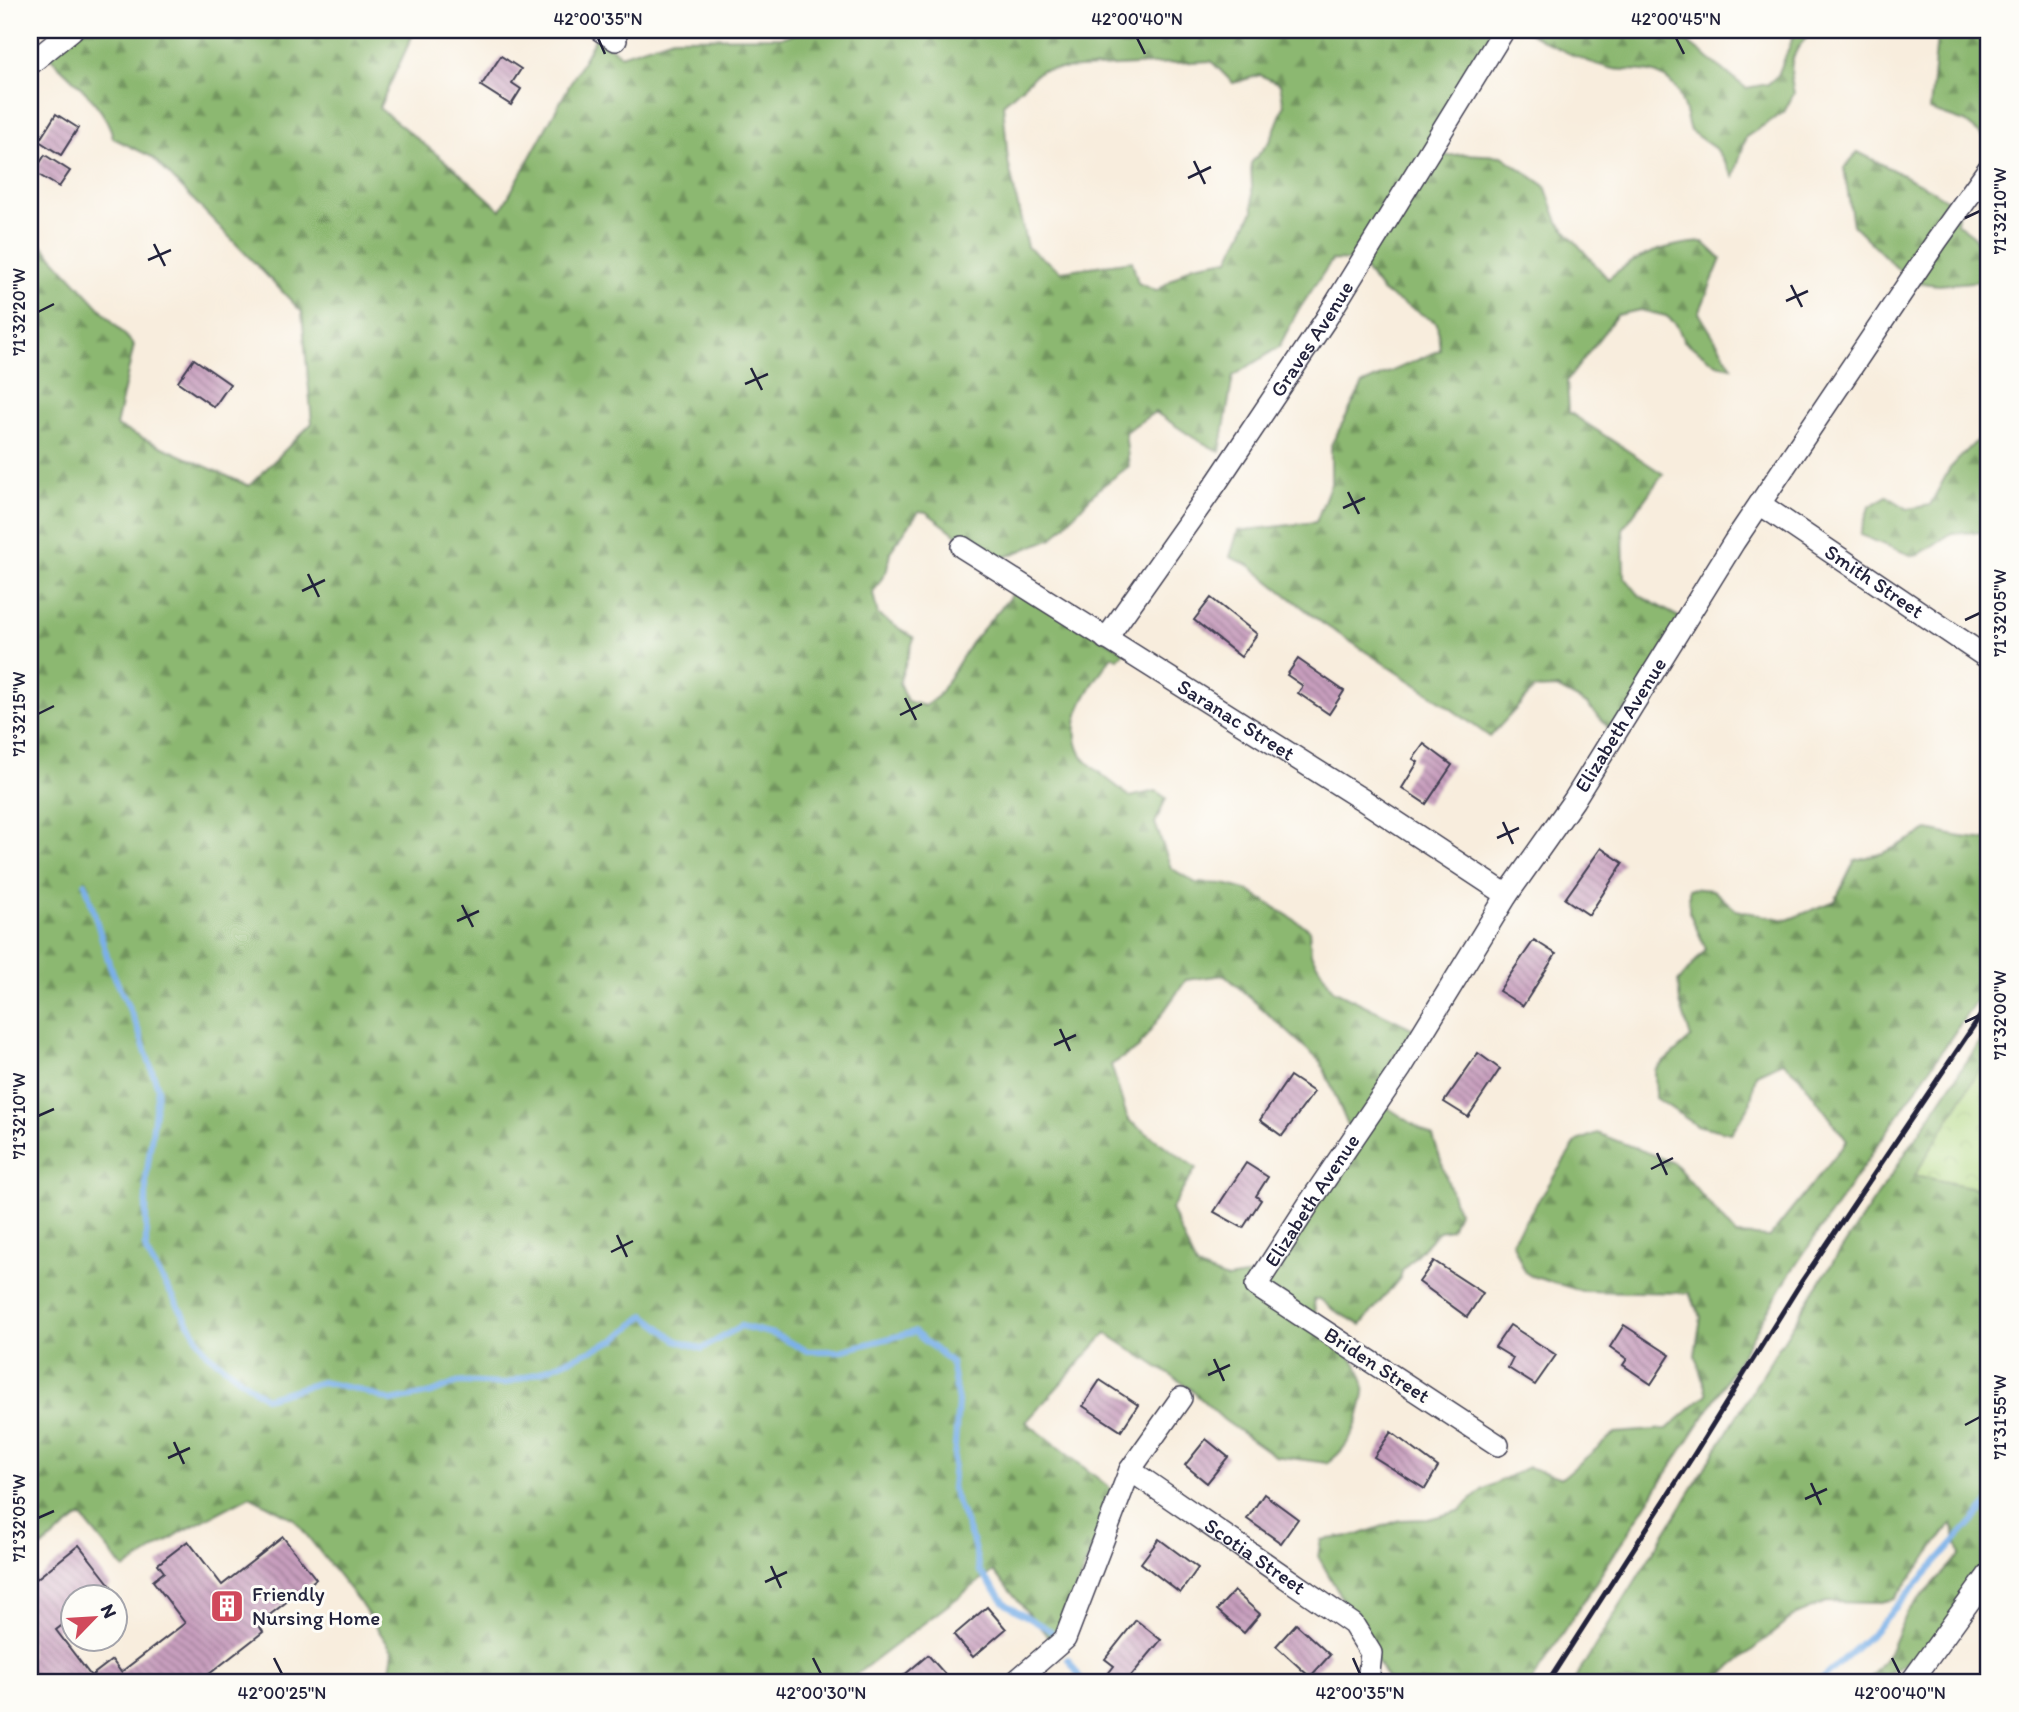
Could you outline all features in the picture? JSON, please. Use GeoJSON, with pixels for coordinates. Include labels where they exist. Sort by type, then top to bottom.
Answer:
{"type":"FeatureCollection","features":[{"type":"Feature","properties":{"kind":"street"},"geometry":{"type":"LineString","coordinates":[[30,64],[72,30]]}},
{"type":"Feature","properties":{"kind":"street","name":"Graves Avenue"},"geometry":{"type":"LineString","coordinates":[[1106,639],[1217,482],[1326,319],[1504,30]]}},
{"type":"Feature","properties":{"kind":"street","name":"Elizabeth Avenue"},"geometry":{"type":"LineString","coordinates":[[1256,1286],[1401,1068],[1507,895],[1574,800],[1760,504],[1989,168]]}},
{"type":"Feature","properties":{"kind":"street","name":"Smith Street"},"geometry":{"type":"LineString","coordinates":[[1760,504],[1989,659]]}},
{"type":"Feature","properties":{"kind":"street","name":"Saranac Street"},"geometry":{"type":"LineString","coordinates":[[962,547],[1363,800],[1507,895]]}},
{"type":"Feature","properties":{"kind":"street","name":"Briden Street"},"geometry":{"type":"LineString","coordinates":[[1256,1286],[1498,1445]]}},
{"type":"Feature","properties":{"kind":"street"},"geometry":{"type":"LineString","coordinates":[[1015,1682],[1065,1639],[1130,1470],[1181,1398]]}},
{"type":"Feature","properties":{"kind":"street","name":"Scotia Street"},"geometry":{"type":"LineString","coordinates":[[1130,1470],[1353,1624],[1371,1653],[1368,1682]]}},
{"type":"Feature","properties":{"kind":"street"},"geometry":{"type":"LineString","coordinates":[[1911,1682],[1989,1574]]}},
{"type":"Feature","properties":{"kind":"green space"},"geometry":{"type":"Polygon","coordinates":[[[73,30],[415,30],[379,108],[501,210],[596,37],[621,55],[673,38],[783,37],[808,30],[1096,30],[1134,40],[1191,30],[1504,30],[1422,158],[1464,154],[1502,156],[1545,186],[1558,222],[1608,279],[1641,257],[1676,245],[1703,242],[1721,259],[1699,313],[1732,367],[1717,364],[1684,341],[1676,324],[1666,316],[1640,310],[1617,315],[1567,381],[1569,412],[1663,474],[1623,529],[1624,576],[1640,596],[1686,621],[1616,736],[1587,704],[1557,688],[1534,689],[1490,737],[1432,695],[1322,623],[1249,565],[1230,557],[1238,531],[1316,522],[1331,483],[1331,445],[1363,384],[1440,350],[1437,323],[1383,292],[1358,261],[1332,260],[1296,314],[1279,347],[1233,376],[1220,452],[1155,412],[1125,432],[1129,466],[1097,490],[1053,538],[993,562],[926,512],[919,511],[890,552],[887,570],[873,593],[878,615],[914,638],[899,683],[907,701],[925,706],[938,696],[971,643],[1015,591],[1125,651],[1118,659],[1112,656],[1089,690],[1078,715],[1076,741],[1084,758],[1130,797],[1156,791],[1166,798],[1155,823],[1171,868],[1196,883],[1225,884],[1249,891],[1309,929],[1311,954],[1333,990],[1420,1032],[1382,1104],[1433,1137],[1458,1212],[1451,1229],[1439,1231],[1403,1269],[1400,1278],[1361,1325],[1320,1299],[1314,1299],[1321,1325],[1327,1335],[1352,1359],[1364,1384],[1357,1422],[1348,1442],[1338,1454],[1327,1463],[1275,1456],[1224,1420],[1187,1386],[1106,1333],[1026,1422],[1114,1491],[1055,1645],[993,1571],[846,1682],[388,1682],[393,1652],[360,1603],[294,1519],[250,1496],[183,1531],[124,1569],[81,1516],[30,1556],[30,232],[134,345],[116,426],[249,486],[312,423],[302,312],[152,157],[113,138],[95,103],[47,54],[73,30]],[[1211,61],[1041,70],[1003,104],[1008,161],[1027,247],[1061,271],[1132,261],[1138,283],[1156,291],[1193,265],[1229,259],[1253,211],[1251,163],[1270,141],[1284,106],[1280,84],[1260,75],[1233,83],[1211,61]],[[1225,975],[1186,980],[1138,1048],[1111,1065],[1128,1120],[1196,1168],[1171,1209],[1196,1267],[1227,1279],[1265,1273],[1354,1140],[1321,1062],[1225,975]]]}},
{"type":"Feature","properties":{"kind":"green space"},"geometry":{"type":"Polygon","coordinates":[[[1525,30],[1684,30],[1686,41],[1746,88],[1768,84],[1778,75],[1796,30],[1814,30],[1793,58],[1791,74],[1794,93],[1784,112],[1746,137],[1734,177],[1717,150],[1690,131],[1678,92],[1664,77],[1650,72],[1614,69],[1591,62],[1525,30]]]}},
{"type":"Feature","properties":{"kind":"green space"},"geometry":{"type":"Polygon","coordinates":[[[1931,30],[1989,30],[1989,141],[1965,122],[1930,110],[1937,37],[1931,30]]]}},
{"type":"Feature","properties":{"kind":"green space"},"geometry":{"type":"Polygon","coordinates":[[[1858,152],[1959,207],[1957,223],[1973,235],[1989,261],[1982,281],[1939,285],[1911,282],[1853,225],[1844,168],[1858,152]]]}},
{"type":"Feature","properties":{"kind":"green space"},"geometry":{"type":"Polygon","coordinates":[[[1989,428],[1989,532],[1952,533],[1913,556],[1860,535],[1869,507],[1887,496],[1908,509],[1930,505],[1950,468],[1989,428]]]}},
{"type":"Feature","properties":{"kind":"green space"},"geometry":{"type":"Polygon","coordinates":[[[1928,830],[1989,840],[1989,982],[1789,1275],[1715,1399],[1531,1682],[1389,1682],[1318,1556],[1321,1540],[1358,1535],[1400,1520],[1428,1519],[1459,1511],[1482,1490],[1528,1467],[1562,1478],[1615,1433],[1667,1429],[1707,1394],[1695,1355],[1701,1317],[1689,1293],[1582,1291],[1525,1272],[1512,1241],[1577,1141],[1597,1133],[1674,1163],[1736,1235],[1770,1237],[1847,1141],[1799,1076],[1783,1062],[1756,1074],[1750,1105],[1731,1133],[1696,1125],[1656,1098],[1655,1070],[1691,1038],[1680,1003],[1678,982],[1706,949],[1689,912],[1689,888],[1713,890],[1736,910],[1787,920],[1835,901],[1855,860],[1884,853],[1928,830]]]}},
{"type":"Feature","properties":{"kind":"green space"},"geometry":{"type":"Polygon","coordinates":[[[1989,1028],[1989,1572],[1927,1647],[1899,1668],[1873,1682],[1867,1682],[1889,1653],[1907,1612],[1960,1555],[1952,1523],[1895,1599],[1876,1603],[1826,1602],[1795,1615],[1713,1682],[1573,1682],[1815,1289],[1989,1028]]]}},
{"type":"Feature","properties":{"kind":"green space"},"geometry":{"type":"Polygon","coordinates":[[[1989,1054],[1989,1191],[1915,1175],[1989,1054]]]}},
{"type":"Feature","properties":{"kind":"building"},"geometry":{"type":"Polygon","coordinates":[[[501,56],[521,69],[512,83],[521,89],[511,105],[481,86],[501,56]]]}},
{"type":"Feature","properties":{"kind":"building"},"geometry":{"type":"Polygon","coordinates":[[[56,114],[78,128],[61,155],[39,141],[56,114]]]}},
{"type":"Feature","properties":{"kind":"building"},"geometry":{"type":"Polygon","coordinates":[[[45,155],[70,171],[59,187],[34,172],[45,155]]]}},
{"type":"Feature","properties":{"kind":"building"},"geometry":{"type":"Polygon","coordinates":[[[194,359],[230,384],[214,407],[178,382],[194,359]]]}},
{"type":"Feature","properties":{"kind":"building"},"geometry":{"type":"Polygon","coordinates":[[[1211,598],[1257,634],[1241,657],[1194,620],[1211,598]]]}},
{"type":"Feature","properties":{"kind":"building"},"geometry":{"type":"Polygon","coordinates":[[[1298,659],[1344,691],[1329,714],[1298,693],[1303,686],[1287,675],[1298,659]]]}},
{"type":"Feature","properties":{"kind":"building"},"geometry":{"type":"Polygon","coordinates":[[[1424,744],[1452,765],[1426,804],[1402,788],[1418,762],[1413,759],[1424,744]]]}},
{"type":"Feature","properties":{"kind":"building"},"geometry":{"type":"Polygon","coordinates":[[[1601,848],[1623,863],[1589,915],[1565,899],[1601,848]]]}},
{"type":"Feature","properties":{"kind":"building"},"geometry":{"type":"Polygon","coordinates":[[[1534,940],[1556,954],[1523,1006],[1499,991],[1534,940]]]}},
{"type":"Feature","properties":{"kind":"building"},"geometry":{"type":"Polygon","coordinates":[[[1478,1053],[1500,1069],[1468,1117],[1444,1102],[1478,1053]]]}},
{"type":"Feature","properties":{"kind":"building"},"geometry":{"type":"Polygon","coordinates":[[[1290,1076],[1314,1092],[1282,1136],[1260,1120],[1290,1076]]]}},
{"type":"Feature","properties":{"kind":"building"},"geometry":{"type":"Polygon","coordinates":[[[1246,1163],[1268,1177],[1256,1196],[1261,1200],[1243,1228],[1214,1212],[1246,1163]]]}},
{"type":"Feature","properties":{"kind":"building"},"geometry":{"type":"Polygon","coordinates":[[[1434,1261],[1483,1293],[1467,1317],[1419,1282],[1434,1261]]]}},
{"type":"Feature","properties":{"kind":"building"},"geometry":{"type":"Polygon","coordinates":[[[1510,1325],[1556,1355],[1535,1385],[1508,1368],[1513,1358],[1495,1347],[1510,1325]]]}},
{"type":"Feature","properties":{"kind":"building"},"geometry":{"type":"Polygon","coordinates":[[[1624,1325],[1670,1355],[1651,1384],[1623,1365],[1627,1359],[1610,1347],[1624,1325]]]}},
{"type":"Feature","properties":{"kind":"building"},"geometry":{"type":"Polygon","coordinates":[[[1100,1380],[1138,1405],[1121,1431],[1083,1406],[1100,1380]]]}},
{"type":"Feature","properties":{"kind":"building"},"geometry":{"type":"Polygon","coordinates":[[[1391,1432],[1438,1467],[1425,1489],[1374,1457],[1391,1432]]]}},
{"type":"Feature","properties":{"kind":"building"},"geometry":{"type":"Polygon","coordinates":[[[1206,1439],[1228,1457],[1207,1483],[1185,1465],[1206,1439]]]}},
{"type":"Feature","properties":{"kind":"building"},"geometry":{"type":"Polygon","coordinates":[[[1264,1494],[1298,1519],[1281,1543],[1247,1519],[1264,1494]]]}},
{"type":"Feature","properties":{"kind":"building","name":"Friendly Nursing Home"},"geometry":{"type":"Polygon","coordinates":[[[283,1537],[316,1579],[258,1624],[263,1632],[199,1682],[30,1682],[30,1584],[79,1545],[108,1582],[60,1582],[60,1627],[56,1630],[60,1635],[60,1652],[73,1652],[91,1676],[112,1660],[121,1672],[185,1623],[153,1581],[164,1572],[158,1564],[188,1541],[222,1585],[283,1537]]]}},
{"type":"Feature","properties":{"kind":"building"},"geometry":{"type":"Polygon","coordinates":[[[1159,1539],[1198,1568],[1180,1593],[1141,1563],[1159,1539]]]}},
{"type":"Feature","properties":{"kind":"building"},"geometry":{"type":"Polygon","coordinates":[[[1234,1591],[1260,1614],[1244,1633],[1217,1610],[1234,1591]]]}},
{"type":"Feature","properties":{"kind":"building"},"geometry":{"type":"Polygon","coordinates":[[[987,1607],[1006,1629],[973,1657],[954,1635],[987,1607]]]}},
{"type":"Feature","properties":{"kind":"building"},"geometry":{"type":"Polygon","coordinates":[[[1136,1620],[1161,1640],[1126,1682],[1116,1682],[1107,1675],[1114,1666],[1105,1659],[1136,1620]]]}},
{"type":"Feature","properties":{"kind":"building"},"geometry":{"type":"Polygon","coordinates":[[[1296,1624],[1330,1655],[1310,1677],[1276,1646],[1296,1624]]]}},
{"type":"Feature","properties":{"kind":"building"},"geometry":{"type":"Polygon","coordinates":[[[928,1655],[952,1682],[896,1682],[928,1655]]]}},
{"type":"Feature","properties":{"kind":"waterway"},"geometry":{"type":"LineString","coordinates":[[85,883],[110,966],[137,1026],[158,1088],[146,1179],[146,1252],[206,1352],[265,1398],[322,1382],[356,1389],[391,1401],[432,1393],[458,1382],[504,1384],[540,1372],[615,1340],[645,1315],[676,1340],[702,1349],[741,1326],[773,1334],[808,1351],[839,1351],[914,1332],[951,1362],[958,1402],[952,1489],[972,1539],[980,1572],[1007,1605],[1051,1631]]}},
{"type":"Feature","properties":{"kind":"waterway"},"geometry":{"type":"LineString","coordinates":[[1818,1682],[1872,1634],[1989,1503]]}},
{"type":"Feature","properties":{"kind":"waterway"},"geometry":{"type":"LineString","coordinates":[[1068,1659],[1083,1682]]}},
{"type":"Feature","properties":{"kind":"railway"},"geometry":{"type":"LineString","coordinates":[[1548,1682],[1800,1284],[1989,1003]]}},
{"type":"Feature","properties":{"kind":"place","name":"Friendly Nursing Home"},"geometry":{"type":"Point","coordinates":[227,1606]}}]}
